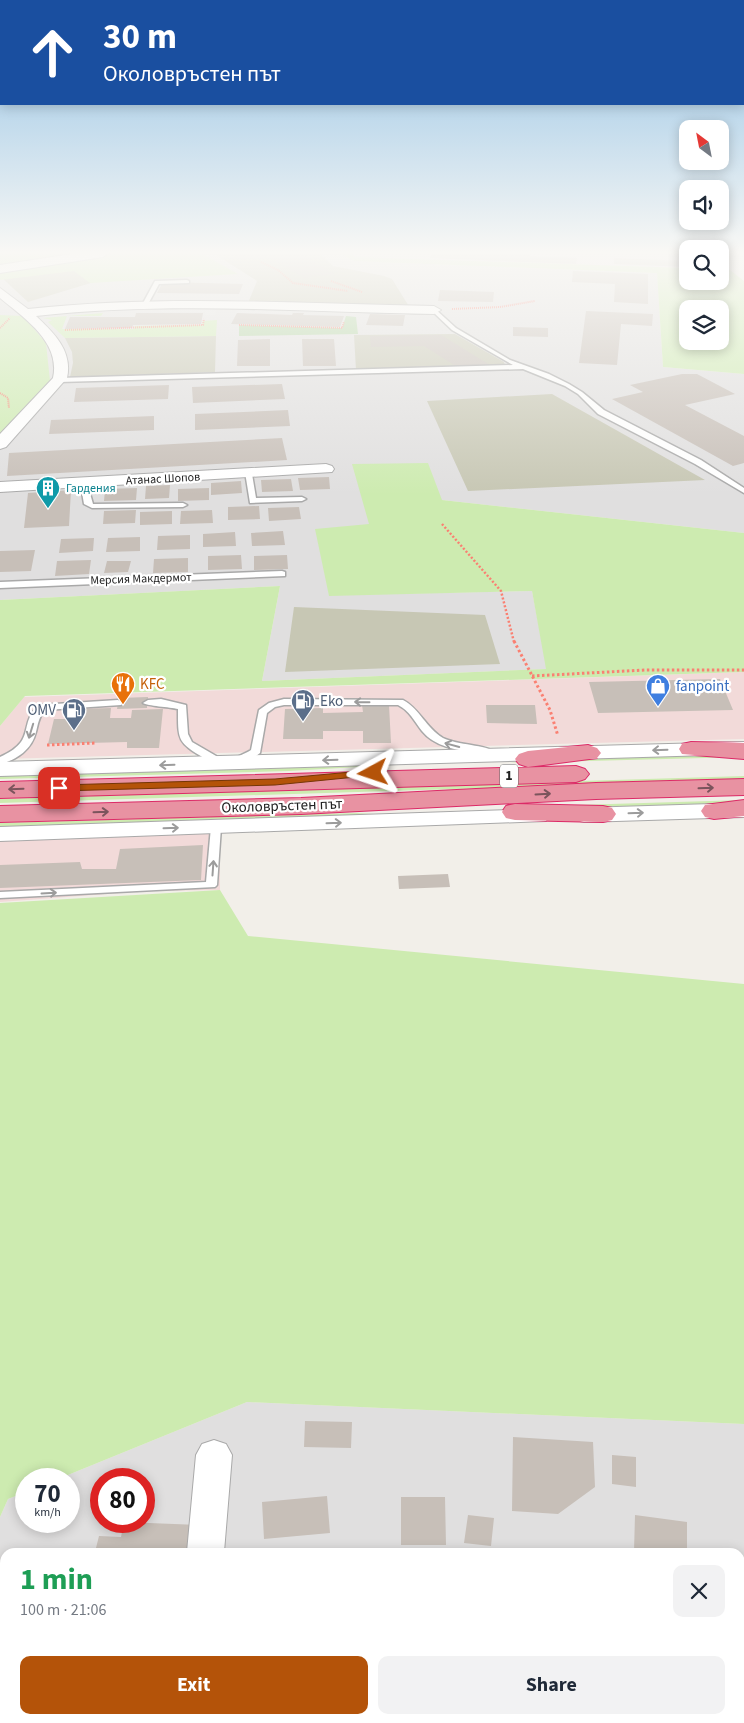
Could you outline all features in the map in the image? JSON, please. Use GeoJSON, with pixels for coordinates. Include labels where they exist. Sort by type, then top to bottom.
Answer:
{"type":"FeatureCollection","features":[{"type":"Feature","properties":{"kind":"highway"},"geometry":{"type":"LineString","coordinates":[[691,749],[744,749]]}},
{"type":"Feature","properties":{"kind":"highway"},"geometry":{"type":"LineString","coordinates":[[275,782],[576,753]]}},
{"type":"Feature","properties":{"kind":"highway","name":"Околовръстен път"},"geometry":{"type":"LineString","coordinates":[[0,790],[744,769]]}},
{"type":"Feature","properties":{"kind":"highway","name":"Околовръстен път"},"geometry":{"type":"LineString","coordinates":[[0,814],[301,806],[586,792],[744,787]]}},
{"type":"Feature","properties":{"kind":"highway"},"geometry":{"type":"LineString","coordinates":[[301,806],[602,814]]}},
{"type":"Feature","properties":{"kind":"highway"},"geometry":{"type":"LineString","coordinates":[[714,810],[744,809]]}},
{"type":"Feature","properties":{"kind":"street"},"geometry":{"type":"LineString","coordinates":[[0,444],[42,396],[59,380],[64,368],[60,351],[43,333]]}},
{"type":"Feature","properties":{"kind":"street","name":"Атанас Шопов"},"geometry":{"type":"LineString","coordinates":[[0,487],[326,469]]}},
{"type":"Feature","properties":{"kind":"street"},"geometry":{"type":"LineString","coordinates":[[0,769],[691,749]]}},
{"type":"Feature","properties":{"kind":"street"},"geometry":{"type":"LineString","coordinates":[[0,834],[714,810]]}},
{"type":"Feature","properties":{"kind":"street"},"geometry":{"type":"LineString","coordinates":[[205,1548],[214,1454]]}},
{"type":"Feature","properties":{"kind":"lane"},"geometry":{"type":"LineString","coordinates":[[462,333],[521,367],[547,375],[566,385],[580,394],[600,412],[698,462],[744,491]]}},
{"type":"Feature","properties":{"kind":"lane"},"geometry":{"type":"LineString","coordinates":[[59,380],[521,367]]}},
{"type":"Feature","properties":{"kind":"lane"},"geometry":{"type":"LineString","coordinates":[[248,474],[253,501],[302,499]]}},
{"type":"Feature","properties":{"kind":"lane"},"geometry":{"type":"LineString","coordinates":[[83,483],[88,504],[92,506],[183,505]]}},
{"type":"Feature","properties":{"kind":"lane","name":"Мерсия Макдермот"},"geometry":{"type":"LineString","coordinates":[[0,585],[282,574]]}},
{"type":"Feature","properties":{"kind":"lane"},"geometry":{"type":"LineString","coordinates":[[148,702],[161,702],[183,707],[183,734],[188,744],[227,763],[248,757],[256,751],[262,712],[272,705],[284,702],[400,702],[410,706],[434,737],[448,744],[506,755]]}},
{"type":"Feature","properties":{"kind":"lane"},"geometry":{"type":"LineString","coordinates":[[0,761],[21,750],[28,742],[37,710],[42,707],[118,703]]}},
{"type":"Feature","properties":{"kind":"lane"},"geometry":{"type":"LineString","coordinates":[[0,895],[211,885],[216,827]]}},
{"type":"Feature","properties":{"kind":"path"},"geometry":{"type":"LineString","coordinates":[[442,524],[501,591],[514,642],[550,710],[576,753]]}},
{"type":"Feature","properties":{"kind":"path"},"geometry":{"type":"LineString","coordinates":[[532,676],[645,670],[744,670]]}},
{"type":"Feature","properties":{"kind":"path"},"geometry":{"type":"LineString","coordinates":[[47,745],[96,743]]}},
{"type":"Feature","properties":{"kind":"shaded area"},"geometry":{"type":"Polygon","coordinates":[[[0,333],[661,333],[663,367],[744,374],[744,533],[442,500],[369,525],[330,595],[532,591],[547,669],[262,681],[280,586],[0,600],[0,333]]]}},
{"type":"Feature","properties":{"kind":"shaded area"},"geometry":{"type":"Polygon","coordinates":[[[455,334],[504,362],[505,365],[498,367],[356,370],[354,335],[455,334]]]}},
{"type":"Feature","properties":{"kind":"shaded area"},"geometry":{"type":"Polygon","coordinates":[[[216,336],[215,372],[70,377],[73,363],[72,352],[65,338],[216,336]]]}},
{"type":"Feature","properties":{"kind":"shaded area"},"geometry":{"type":"Polygon","coordinates":[[[552,394],[705,480],[468,491],[427,401],[552,394]]]}},
{"type":"Feature","properties":{"kind":"shaded area"},"geometry":{"type":"Polygon","coordinates":[[[294,607],[485,615],[500,664],[285,672],[294,607]]]}},
{"type":"Feature","properties":{"kind":"shaded area"},"geometry":{"type":"Polygon","coordinates":[[[744,672],[744,739],[0,759],[0,726],[24,697],[744,672]]]}},
{"type":"Feature","properties":{"kind":"shaded area"},"geometry":{"type":"Polygon","coordinates":[[[220,832],[220,890],[147,891],[0,902],[0,838],[220,832]]]}},
{"type":"Feature","properties":{"kind":"shaded area"},"geometry":{"type":"Polygon","coordinates":[[[247,1402],[744,1424],[744,1548],[0,1548],[0,1517],[8,1499],[15,1496],[15,1533],[80,1533],[80,1470],[247,1402]]]}},
{"type":"Feature","properties":{"kind":"green space"},"geometry":{"type":"Polygon","coordinates":[[[0,333],[38,333],[46,343],[50,381],[0,438],[0,333]]]}},
{"type":"Feature","properties":{"kind":"green space"},"geometry":{"type":"Polygon","coordinates":[[[60,333],[216,333],[216,336],[65,338],[60,333]]]}},
{"type":"Feature","properties":{"kind":"green space"},"geometry":{"type":"Polygon","coordinates":[[[239,333],[358,334],[239,336],[239,333]]]}},
{"type":"Feature","properties":{"kind":"green space"},"geometry":{"type":"Polygon","coordinates":[[[661,333],[679,333],[679,350],[729,350],[729,333],[744,333],[744,374],[663,367],[661,333]]]}},
{"type":"Feature","properties":{"kind":"green space"},"geometry":{"type":"Polygon","coordinates":[[[428,463],[442,500],[744,533],[744,672],[25,696],[0,726],[0,600],[280,586],[262,681],[546,669],[532,591],[329,596],[315,529],[369,524],[352,464],[428,463]]]}},
{"type":"Feature","properties":{"kind":"green space"},"geometry":{"type":"Polygon","coordinates":[[[673,755],[744,757],[510,763],[548,759],[673,755]]]}},
{"type":"Feature","properties":{"kind":"green space"},"geometry":{"type":"Polygon","coordinates":[[[393,765],[289,771],[0,779],[0,776],[393,765]]]}},
{"type":"Feature","properties":{"kind":"green space"},"geometry":{"type":"Polygon","coordinates":[[[744,776],[744,780],[0,803],[0,799],[744,776]]]}},
{"type":"Feature","properties":{"kind":"green space"},"geometry":{"type":"Polygon","coordinates":[[[744,800],[744,802],[656,807],[510,807],[744,800]]]}},
{"type":"Feature","properties":{"kind":"green space"},"geometry":{"type":"Polygon","coordinates":[[[357,813],[391,815],[0,828],[0,823],[357,813]]]}},
{"type":"Feature","properties":{"kind":"green space"},"geometry":{"type":"Polygon","coordinates":[[[220,890],[248,936],[744,984],[744,1424],[247,1402],[80,1470],[80,1468],[15,1468],[15,1496],[8,1499],[0,1517],[0,903],[220,890]]]}},
{"type":"Feature","properties":{"kind":"building"},"geometry":{"type":"Polygon","coordinates":[[[513,333],[548,333],[548,337],[513,336],[513,333]]]}},
{"type":"Feature","properties":{"kind":"building"},"geometry":{"type":"Polygon","coordinates":[[[583,333],[620,333],[617,365],[579,363],[583,333]]]}},
{"type":"Feature","properties":{"kind":"building"},"geometry":{"type":"Polygon","coordinates":[[[441,335],[490,365],[454,365],[424,346],[371,347],[370,336],[441,335]]]}},
{"type":"Feature","properties":{"kind":"building"},"geometry":{"type":"Polygon","coordinates":[[[270,339],[270,366],[237,366],[238,340],[270,339]]]}},
{"type":"Feature","properties":{"kind":"building"},"geometry":{"type":"Polygon","coordinates":[[[302,339],[334,339],[336,366],[303,366],[302,339]]]}},
{"type":"Feature","properties":{"kind":"building"},"geometry":{"type":"Polygon","coordinates":[[[682,374],[697,374],[735,394],[685,405],[744,436],[744,463],[733,466],[612,399],[643,392],[630,385],[682,374]]]}},
{"type":"Feature","properties":{"kind":"building"},"geometry":{"type":"Polygon","coordinates":[[[282,384],[285,399],[193,403],[192,387],[282,384]]]}},
{"type":"Feature","properties":{"kind":"building"},"geometry":{"type":"Polygon","coordinates":[[[169,385],[168,399],[74,402],[76,388],[169,385]]]}},
{"type":"Feature","properties":{"kind":"building"},"geometry":{"type":"Polygon","coordinates":[[[288,410],[290,426],[195,430],[195,414],[288,410]]]}},
{"type":"Feature","properties":{"kind":"building"},"geometry":{"type":"Polygon","coordinates":[[[154,416],[154,430],[49,434],[51,420],[154,416]]]}},
{"type":"Feature","properties":{"kind":"building"},"geometry":{"type":"Polygon","coordinates":[[[282,438],[287,460],[7,476],[9,453],[282,438]]]}},
{"type":"Feature","properties":{"kind":"building"},"geometry":{"type":"Polygon","coordinates":[[[329,477],[330,489],[300,490],[298,478],[329,477]]]}},
{"type":"Feature","properties":{"kind":"building"},"geometry":{"type":"Polygon","coordinates":[[[291,479],[293,491],[262,492],[261,480],[291,479]]]}},
{"type":"Feature","properties":{"kind":"building"},"geometry":{"type":"Polygon","coordinates":[[[241,481],[242,493],[211,495],[211,483],[241,481]]]}},
{"type":"Feature","properties":{"kind":"building"},"geometry":{"type":"Polygon","coordinates":[[[170,485],[169,498],[145,499],[146,486],[170,485]]]}},
{"type":"Feature","properties":{"kind":"building"},"geometry":{"type":"Polygon","coordinates":[[[137,488],[136,500],[104,501],[105,489],[137,488]]]}},
{"type":"Feature","properties":{"kind":"building"},"geometry":{"type":"Polygon","coordinates":[[[209,488],[209,500],[178,501],[178,489],[209,488]]]}},
{"type":"Feature","properties":{"kind":"building","name":"Гардения"},"geometry":{"type":"Polygon","coordinates":[[[71,490],[69,526],[24,528],[28,493],[71,490]]]}},
{"type":"Feature","properties":{"kind":"building"},"geometry":{"type":"Polygon","coordinates":[[[259,506],[260,519],[228,520],[228,507],[259,506]]]}},
{"type":"Feature","properties":{"kind":"building"},"geometry":{"type":"Polygon","coordinates":[[[299,507],[301,519],[269,521],[268,508],[299,507]]]}},
{"type":"Feature","properties":{"kind":"building"},"geometry":{"type":"Polygon","coordinates":[[[136,510],[135,523],[103,524],[104,511],[136,510]]]}},
{"type":"Feature","properties":{"kind":"building"},"geometry":{"type":"Polygon","coordinates":[[[212,510],[213,523],[180,524],[181,511],[212,510]]]}},
{"type":"Feature","properties":{"kind":"building"},"geometry":{"type":"Polygon","coordinates":[[[172,511],[172,524],[140,525],[140,512],[172,511]]]}},
{"type":"Feature","properties":{"kind":"building"},"geometry":{"type":"Polygon","coordinates":[[[283,531],[285,545],[252,546],[251,533],[283,531]]]}},
{"type":"Feature","properties":{"kind":"building"},"geometry":{"type":"Polygon","coordinates":[[[235,532],[236,546],[203,547],[203,534],[235,532]]]}},
{"type":"Feature","properties":{"kind":"building"},"geometry":{"type":"Polygon","coordinates":[[[190,535],[190,549],[157,550],[158,536],[190,535]]]}},
{"type":"Feature","properties":{"kind":"building"},"geometry":{"type":"Polygon","coordinates":[[[140,537],[140,551],[106,552],[108,538],[140,537]]]}},
{"type":"Feature","properties":{"kind":"building"},"geometry":{"type":"Polygon","coordinates":[[[94,538],[93,551],[59,553],[61,539],[94,538]]]}},
{"type":"Feature","properties":{"kind":"building"},"geometry":{"type":"Polygon","coordinates":[[[35,550],[31,571],[0,572],[0,551],[35,550]]]}},
{"type":"Feature","properties":{"kind":"building"},"geometry":{"type":"Polygon","coordinates":[[[241,555],[242,569],[208,570],[208,556],[241,555]]]}},
{"type":"Feature","properties":{"kind":"building"},"geometry":{"type":"Polygon","coordinates":[[[287,555],[288,569],[254,570],[254,556],[287,555]]]}},
{"type":"Feature","properties":{"kind":"building"},"geometry":{"type":"Polygon","coordinates":[[[188,558],[188,572],[153,573],[154,559],[188,558]]]}},
{"type":"Feature","properties":{"kind":"building"},"geometry":{"type":"Polygon","coordinates":[[[91,560],[89,574],[55,576],[57,561],[91,560]]]}},
{"type":"Feature","properties":{"kind":"building"},"geometry":{"type":"Polygon","coordinates":[[[107,561],[131,561],[128,572],[104,573],[107,561]]]}},
{"type":"Feature","properties":{"kind":"building"},"geometry":{"type":"Polygon","coordinates":[[[720,679],[733,710],[598,713],[589,682],[720,679]]]}},
{"type":"Feature","properties":{"kind":"building"},"geometry":{"type":"Polygon","coordinates":[[[148,697],[147,708],[117,709],[119,698],[148,697]]]}},
{"type":"Feature","properties":{"kind":"building"},"geometry":{"type":"Polygon","coordinates":[[[362,705],[389,705],[391,743],[363,743],[363,731],[323,731],[323,739],[283,739],[285,709],[323,708],[323,713],[363,712],[362,705]]]}},
{"type":"Feature","properties":{"kind":"building"},"geometry":{"type":"Polygon","coordinates":[[[486,705],[535,705],[537,724],[487,723],[486,705]]]}},
{"type":"Feature","properties":{"kind":"building"},"geometry":{"type":"Polygon","coordinates":[[[111,708],[110,718],[131,718],[132,710],[163,709],[159,748],[127,748],[127,742],[48,744],[54,719],[73,719],[75,709],[111,708]]]}},
{"type":"Feature","properties":{"kind":"building"},"geometry":{"type":"Polygon","coordinates":[[[203,845],[201,880],[0,888],[0,865],[80,862],[82,869],[116,869],[120,849],[203,845]]]}},
{"type":"Feature","properties":{"kind":"building"},"geometry":{"type":"Polygon","coordinates":[[[448,874],[450,887],[399,889],[398,876],[448,874]]]}},
{"type":"Feature","properties":{"kind":"building"},"geometry":{"type":"Polygon","coordinates":[[[305,1421],[352,1422],[351,1448],[304,1447],[305,1421]]]}},
{"type":"Feature","properties":{"kind":"building"},"geometry":{"type":"Polygon","coordinates":[[[513,1437],[593,1442],[595,1487],[558,1514],[512,1511],[513,1437]]]}},
{"type":"Feature","properties":{"kind":"building"},"geometry":{"type":"Polygon","coordinates":[[[612,1455],[636,1457],[636,1487],[612,1484],[612,1455]]]}},
{"type":"Feature","properties":{"kind":"building"},"geometry":{"type":"Polygon","coordinates":[[[327,1496],[330,1533],[264,1539],[262,1502],[327,1496]]]}},
{"type":"Feature","properties":{"kind":"building"},"geometry":{"type":"Polygon","coordinates":[[[401,1497],[445,1497],[446,1545],[401,1545],[401,1497]]]}},
{"type":"Feature","properties":{"kind":"building"},"geometry":{"type":"Polygon","coordinates":[[[468,1515],[494,1518],[491,1546],[464,1543],[468,1515]]]}},
{"type":"Feature","properties":{"kind":"building"},"geometry":{"type":"Polygon","coordinates":[[[635,1515],[687,1522],[687,1548],[634,1548],[635,1515]]]}},
{"type":"Feature","properties":{"kind":"building"},"geometry":{"type":"Polygon","coordinates":[[[155,1523],[199,1525],[196,1548],[96,1548],[99,1536],[121,1537],[122,1533],[155,1533],[155,1523]]]}},
{"type":"Feature","properties":{"kind":"place","name":"Гардения"},"geometry":{"type":"Point","coordinates":[48,509]}},
{"type":"Feature","properties":{"kind":"place","name":"KFC"},"geometry":{"type":"Point","coordinates":[123,705]}},
{"type":"Feature","properties":{"kind":"place","name":"fanpoint"},"geometry":{"type":"Point","coordinates":[658,707]}},
{"type":"Feature","properties":{"kind":"place","name":"Eko"},"geometry":{"type":"Point","coordinates":[303,722]}},
{"type":"Feature","properties":{"kind":"place","name":"OMV"},"geometry":{"type":"Point","coordinates":[74,731]}},
{"type":"Feature","properties":{"kind":"route"},"geometry":{"type":"LineString","coordinates":[[59,788],[275,782],[373,773]]}}]}
